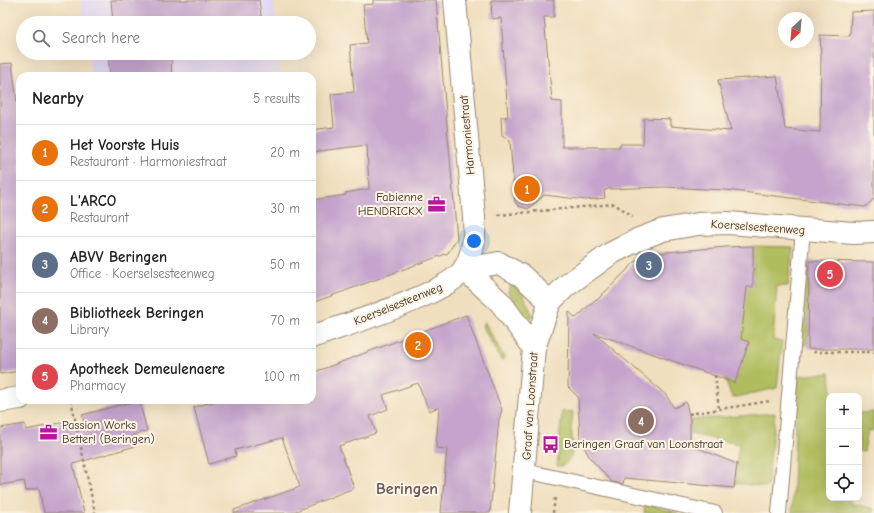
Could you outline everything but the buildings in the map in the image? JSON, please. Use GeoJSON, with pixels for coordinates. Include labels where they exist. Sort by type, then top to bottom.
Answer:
{"type":"FeatureCollection","features":[{"type":"Feature","properties":{"kind":"street","name":"Harmoniestraat"},"geometry":{"type":"LineString","coordinates":[[455,0],[475,237],[472,253],[464,269]]}},
{"type":"Feature","properties":{"kind":"street","name":"Koerselsesteenweg"},"geometry":{"type":"LineString","coordinates":[[550,302],[566,286],[610,254],[638,239],[658,232],[698,224],[729,223],[853,233],[874,232]]}},
{"type":"Feature","properties":{"kind":"street"},"geometry":{"type":"LineString","coordinates":[[464,269],[499,263],[522,276],[550,302]]}},
{"type":"Feature","properties":{"kind":"street","name":"Koerselsesteenweg"},"geometry":{"type":"LineString","coordinates":[[316,336],[433,292],[456,278],[464,269]]}},
{"type":"Feature","properties":{"kind":"street"},"geometry":{"type":"LineString","coordinates":[[464,269],[501,303],[534,348]]}},
{"type":"Feature","properties":{"kind":"street","name":"Graaf van Loonstraat"},"geometry":{"type":"LineString","coordinates":[[520,513],[525,470],[534,348],[550,302]]}},
{"type":"Feature","properties":{"kind":"street"},"geometry":{"type":"LineString","coordinates":[[0,401],[16,399]]}},
{"type":"Feature","properties":{"kind":"lane"},"geometry":{"type":"LineString","coordinates":[[778,513],[802,229]]}},
{"type":"Feature","properties":{"kind":"lane"},"geometry":{"type":"LineString","coordinates":[[525,470],[715,513]]}},
{"type":"Feature","properties":{"kind":"path"},"geometry":{"type":"LineString","coordinates":[[474,217],[614,204],[658,232]]}},
{"type":"Feature","properties":{"kind":"path"},"geometry":{"type":"LineString","coordinates":[[792,352],[874,352]]}},
{"type":"Feature","properties":{"kind":"path"},"geometry":{"type":"LineString","coordinates":[[715,376],[719,409]]}},
{"type":"Feature","properties":{"kind":"path"},"geometry":{"type":"LineString","coordinates":[[689,414],[788,398]]}},
{"type":"Feature","properties":{"kind":"path"},"geometry":{"type":"LineString","coordinates":[[72,404],[95,513]]}},
{"type":"Feature","properties":{"kind":"shaded area"},"geometry":{"type":"Polygon","coordinates":[[[80,0],[273,0],[275,16],[83,16],[80,0]]]}},
{"type":"Feature","properties":{"kind":"shaded area"},"geometry":{"type":"Polygon","coordinates":[[[89,60],[280,60],[281,72],[90,72],[89,60]]]}},
{"type":"Feature","properties":{"kind":"green space"},"geometry":{"type":"Polygon","coordinates":[[[753,246],[793,247],[788,286],[777,286],[773,340],[782,341],[777,388],[732,398],[725,379],[735,382],[749,342],[739,339],[739,287],[753,286],[753,246]]]}},
{"type":"Feature","properties":{"kind":"green space"},"geometry":{"type":"Polygon","coordinates":[[[803,269],[809,269],[808,345],[800,344],[803,269]]]}},
{"type":"Feature","properties":{"kind":"green space"},"geometry":{"type":"Polygon","coordinates":[[[511,284],[523,294],[532,314],[526,326],[508,292],[511,284]]]}},
{"type":"Feature","properties":{"kind":"green space"},"geometry":{"type":"Polygon","coordinates":[[[484,321],[504,357],[502,361],[482,326],[484,321]]]}},
{"type":"Feature","properties":{"kind":"green space"},"geometry":{"type":"Polygon","coordinates":[[[830,373],[832,393],[826,393],[826,501],[850,501],[850,503],[874,509],[874,513],[792,513],[797,376],[830,373]]]}},
{"type":"Feature","properties":{"kind":"green space"},"geometry":{"type":"Polygon","coordinates":[[[562,411],[573,412],[571,429],[573,445],[571,457],[563,466],[557,466],[562,411]]]}},
{"type":"Feature","properties":{"kind":"green space"},"geometry":{"type":"Polygon","coordinates":[[[874,412],[874,431],[868,430],[864,452],[862,452],[862,413],[874,412]]]}},
{"type":"Feature","properties":{"kind":"green space"},"geometry":{"type":"Polygon","coordinates":[[[775,413],[767,487],[734,483],[739,444],[690,434],[690,420],[775,413]]]}},
{"type":"Feature","properties":{"kind":"green space"},"geometry":{"type":"Polygon","coordinates":[[[645,504],[678,513],[644,513],[645,504]]]}},
{"type":"Feature","properties":{"kind":"place","name":"Het Voorste Huis"},"geometry":{"type":"Point","coordinates":[527,189]}},
{"type":"Feature","properties":{"kind":"place","name":"Fabienne HENDRICKX"},"geometry":{"type":"Point","coordinates":[436,204]}},
{"type":"Feature","properties":{"kind":"place","name":"ABVV Beringen"},"geometry":{"type":"Point","coordinates":[649,265]}},
{"type":"Feature","properties":{"kind":"place","name":"Apotheek Demeulenaere"},"geometry":{"type":"Point","coordinates":[830,274]}},
{"type":"Feature","properties":{"kind":"place","name":"L'ARCO"},"geometry":{"type":"Point","coordinates":[418,345]}},
{"type":"Feature","properties":{"kind":"place","name":"Bibliotheek Beringen"},"geometry":{"type":"Point","coordinates":[641,421]}},
{"type":"Feature","properties":{"kind":"place","name":"Passion Works Better! (Beringen)"},"geometry":{"type":"Point","coordinates":[49,432]}},
{"type":"Feature","properties":{"kind":"place","name":"Beringen Graaf van Loonstraat"},"geometry":{"type":"Point","coordinates":[551,444]}},
{"type":"Feature","properties":{"kind":"district","name":"Beringen"},"geometry":{"type":"Point","coordinates":[407,489]}}]}
